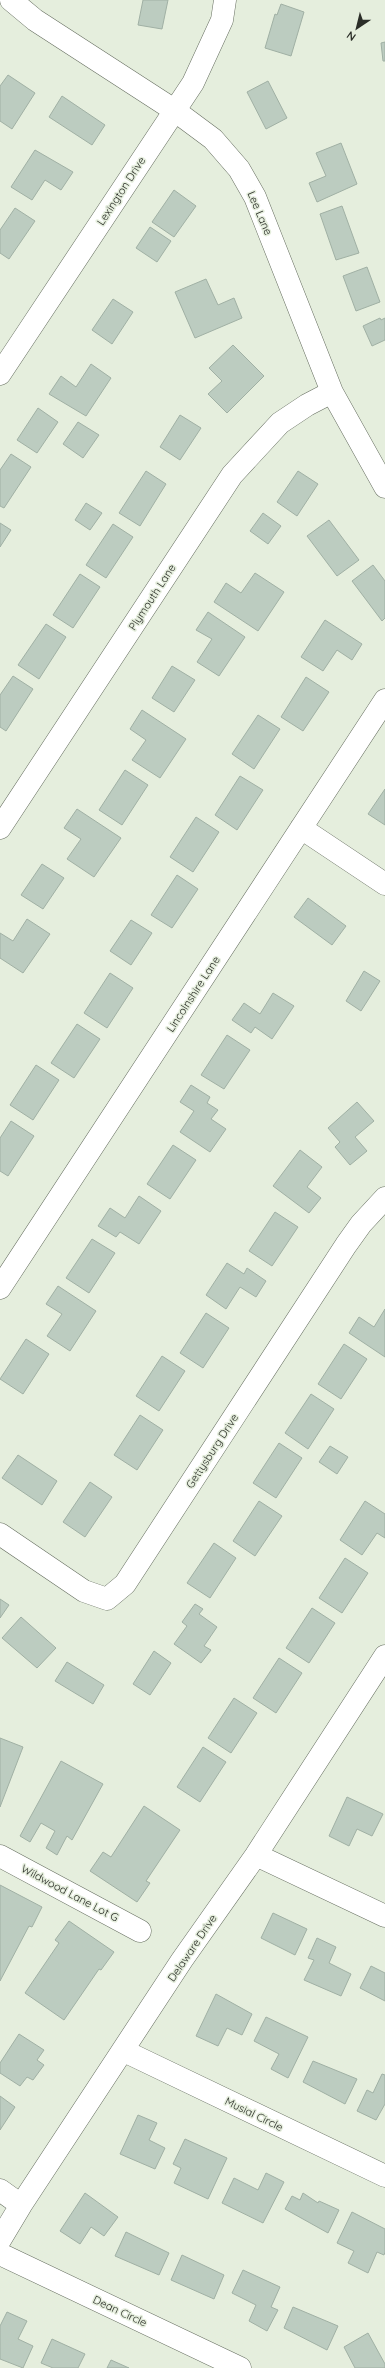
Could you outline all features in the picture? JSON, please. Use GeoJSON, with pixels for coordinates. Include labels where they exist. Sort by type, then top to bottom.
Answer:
{"type":"FeatureCollection","features":[{"type":"Feature","properties":{"kind":"street","name":"Lee Lane"},"geometry":{"type":"LineString","coordinates":[[12,0],[35,20]]}},
{"type":"Feature","properties":{"kind":"street","name":"Lexington Drive"},"geometry":{"type":"LineString","coordinates":[[0,374],[193,83],[222,20],[225,0]]}},
{"type":"Feature","properties":{"kind":"street","name":"Lee Lane"},"geometry":{"type":"LineString","coordinates":[[0,3],[35,20],[174,110],[213,139],[239,169],[247,182],[332,392],[385,487]]}},
{"type":"Feature","properties":{"kind":"street","name":"Plymouth Lane"},"geometry":{"type":"LineString","coordinates":[[0,828],[232,476],[280,423],[307,405],[332,392]]}},
{"type":"Feature","properties":{"kind":"street","name":"Lincolnshire Lane"},"geometry":{"type":"LineString","coordinates":[[0,1288],[385,700]]}},
{"type":"Feature","properties":{"kind":"street"},"geometry":{"type":"LineString","coordinates":[[301,828],[385,884]]}},
{"type":"Feature","properties":{"kind":"street","name":"Gettysburg Drive"},"geometry":{"type":"LineString","coordinates":[[0,1534],[84,1591],[107,1599],[125,1584],[346,1245],[361,1224],[385,1198]]}},
{"type":"Feature","properties":{"kind":"street","name":"Delaware Drive"},"geometry":{"type":"LineString","coordinates":[[0,2240],[21,2205],[124,2051],[182,1960],[256,1855],[385,1656]]}},
{"type":"Feature","properties":{"kind":"street"},"geometry":{"type":"LineString","coordinates":[[256,1855],[385,1916]]}},
{"type":"Feature","properties":{"kind":"street","name":"Wildwood Lane Lot G"},"geometry":{"type":"LineString","coordinates":[[0,1856],[140,1931]]}},
{"type":"Feature","properties":{"kind":"street","name":"Musial Circle"},"geometry":{"type":"LineString","coordinates":[[124,2051],[385,2176]]}},
{"type":"Feature","properties":{"kind":"street"},"geometry":{"type":"LineString","coordinates":[[0,2190],[21,2205]]}},
{"type":"Feature","properties":{"kind":"street","name":"Dean Circle"},"geometry":{"type":"LineString","coordinates":[[0,2254],[240,2368]]}},
{"type":"Feature","properties":{"kind":"building"},"geometry":{"type":"Polygon","coordinates":[[[143,0],[168,0],[162,29],[138,25],[143,0]]]}},
{"type":"Feature","properties":{"kind":"building"},"geometry":{"type":"Polygon","coordinates":[[[281,4],[304,12],[291,56],[265,48],[275,14],[277,15],[281,4]]]}},
{"type":"Feature","properties":{"kind":"building"},"geometry":{"type":"Polygon","coordinates":[[[385,42],[385,61],[383,61],[381,43],[385,42]]]}},
{"type":"Feature","properties":{"kind":"building"},"geometry":{"type":"Polygon","coordinates":[[[8,75],[35,93],[12,129],[0,121],[0,86],[8,75]]]}},
{"type":"Feature","properties":{"kind":"building"},"geometry":{"type":"Polygon","coordinates":[[[268,81],[287,118],[266,129],[247,92],[268,81]]]}},
{"type":"Feature","properties":{"kind":"building"},"geometry":{"type":"Polygon","coordinates":[[[62,96],[105,125],[92,145],[49,117],[62,96]]]}},
{"type":"Feature","properties":{"kind":"building"},"geometry":{"type":"Polygon","coordinates":[[[341,143],[357,184],[317,202],[309,183],[326,176],[316,153],[341,143]]]}},
{"type":"Feature","properties":{"kind":"building"},"geometry":{"type":"Polygon","coordinates":[[[35,150],[73,172],[61,190],[45,180],[32,200],[11,187],[35,150]]]}},
{"type":"Feature","properties":{"kind":"building"},"geometry":{"type":"Polygon","coordinates":[[[174,190],[196,206],[174,237],[152,222],[174,190]]]}},
{"type":"Feature","properties":{"kind":"building"},"geometry":{"type":"Polygon","coordinates":[[[342,206],[359,253],[336,260],[320,214],[342,206]]]}},
{"type":"Feature","properties":{"kind":"building"},"geometry":{"type":"Polygon","coordinates":[[[15,208],[35,221],[9,259],[0,253],[0,230],[15,208]]]}},
{"type":"Feature","properties":{"kind":"building"},"geometry":{"type":"Polygon","coordinates":[[[150,227],[171,241],[157,262],[136,248],[150,227]]]}},
{"type":"Feature","properties":{"kind":"building"},"geometry":{"type":"Polygon","coordinates":[[[367,267],[380,302],[356,311],[343,276],[367,267]]]}},
{"type":"Feature","properties":{"kind":"building"},"geometry":{"type":"Polygon","coordinates":[[[206,279],[218,305],[234,298],[242,318],[195,338],[175,292],[206,279]]]}},
{"type":"Feature","properties":{"kind":"building"},"geometry":{"type":"Polygon","coordinates":[[[113,299],[133,312],[112,344],[92,330],[113,299]]]}},
{"type":"Feature","properties":{"kind":"building"},"geometry":{"type":"Polygon","coordinates":[[[380,318],[381,320],[385,318],[385,340],[372,346],[363,326],[380,318]]]}},
{"type":"Feature","properties":{"kind":"building"},"geometry":{"type":"Polygon","coordinates":[[[233,345],[264,376],[227,413],[208,394],[222,381],[209,368],[233,345]]]}},
{"type":"Feature","properties":{"kind":"building"},"geometry":{"type":"Polygon","coordinates":[[[91,364],[111,378],[86,416],[49,394],[61,376],[76,387],[91,364]]]}},
{"type":"Feature","properties":{"kind":"building"},"geometry":{"type":"Polygon","coordinates":[[[38,408],[58,422],[37,453],[17,440],[38,408]]]}},
{"type":"Feature","properties":{"kind":"building"},"geometry":{"type":"Polygon","coordinates":[[[180,415],[201,428],[180,460],[160,447],[180,415]]]}},
{"type":"Feature","properties":{"kind":"building"},"geometry":{"type":"Polygon","coordinates":[[[78,422],[99,435],[83,458],[63,444],[78,422]]]}},
{"type":"Feature","properties":{"kind":"building"},"geometry":{"type":"Polygon","coordinates":[[[11,454],[31,467],[4,508],[0,506],[0,470],[11,454]]]}},
{"type":"Feature","properties":{"kind":"building"},"geometry":{"type":"Polygon","coordinates":[[[146,471],[166,484],[140,526],[119,513],[146,471]]]}},
{"type":"Feature","properties":{"kind":"building"},"geometry":{"type":"Polygon","coordinates":[[[298,471],[318,484],[297,516],[277,502],[298,471]]]}},
{"type":"Feature","properties":{"kind":"building"},"geometry":{"type":"Polygon","coordinates":[[[86,503],[102,513],[90,530],[75,520],[86,503]]]}},
{"type":"Feature","properties":{"kind":"building"},"geometry":{"type":"Polygon","coordinates":[[[263,513],[281,526],[268,544],[250,531],[263,513]]]}},
{"type":"Feature","properties":{"kind":"building"},"geometry":{"type":"Polygon","coordinates":[[[329,520],[359,560],[337,576],[307,536],[329,520]]]}},
{"type":"Feature","properties":{"kind":"building"},"geometry":{"type":"Polygon","coordinates":[[[0,523],[11,530],[0,547],[0,523]]]}},
{"type":"Feature","properties":{"kind":"building"},"geometry":{"type":"Polygon","coordinates":[[[113,524],[133,537],[106,578],[86,565],[113,524]]]}},
{"type":"Feature","properties":{"kind":"building"},"geometry":{"type":"Polygon","coordinates":[[[373,565],[385,581],[385,618],[382,621],[352,581],[373,565]]]}},
{"type":"Feature","properties":{"kind":"building"},"geometry":{"type":"Polygon","coordinates":[[[255,573],[284,592],[258,631],[214,602],[226,583],[241,593],[255,573]]]}},
{"type":"Feature","properties":{"kind":"building"},"geometry":{"type":"Polygon","coordinates":[[[80,574],[100,587],[73,628],[53,615],[80,574]]]}},
{"type":"Feature","properties":{"kind":"building"},"geometry":{"type":"Polygon","coordinates":[[[208,612],[245,637],[219,676],[197,662],[212,639],[196,630],[208,612]]]}},
{"type":"Feature","properties":{"kind":"building"},"geometry":{"type":"Polygon","coordinates":[[[325,620],[362,644],[352,660],[337,650],[323,671],[301,657],[325,620]]]}},
{"type":"Feature","properties":{"kind":"building"},"geometry":{"type":"Polygon","coordinates":[[[46,624],[66,637],[39,679],[18,665],[46,624]]]}},
{"type":"Feature","properties":{"kind":"building"},"geometry":{"type":"Polygon","coordinates":[[[172,666],[195,680],[174,712],[152,698],[172,666]]]}},
{"type":"Feature","properties":{"kind":"building"},"geometry":{"type":"Polygon","coordinates":[[[13,676],[33,689],[6,731],[0,727],[0,695],[13,676]]]}},
{"type":"Feature","properties":{"kind":"building"},"geometry":{"type":"Polygon","coordinates":[[[306,677],[329,692],[303,731],[281,717],[306,677]]]}},
{"type":"Feature","properties":{"kind":"building"},"geometry":{"type":"Polygon","coordinates":[[[142,710],[186,739],[160,778],[132,760],[146,740],[130,729],[142,710]]]}},
{"type":"Feature","properties":{"kind":"building"},"geometry":{"type":"Polygon","coordinates":[[[258,715],[280,729],[254,769],[232,754],[258,715]]]}},
{"type":"Feature","properties":{"kind":"building"},"geometry":{"type":"Polygon","coordinates":[[[125,770],[148,785],[122,825],[99,810],[125,770]]]}},
{"type":"Feature","properties":{"kind":"building"},"geometry":{"type":"Polygon","coordinates":[[[240,776],[263,790],[237,830],[215,815],[240,776]]]}},
{"type":"Feature","properties":{"kind":"building"},"geometry":{"type":"Polygon","coordinates":[[[385,789],[385,825],[368,814],[385,789]]]}},
{"type":"Feature","properties":{"kind":"building"},"geometry":{"type":"Polygon","coordinates":[[[77,809],[121,838],[94,877],[67,859],[81,839],[64,828],[77,809]]]}},
{"type":"Feature","properties":{"kind":"building"},"geometry":{"type":"Polygon","coordinates":[[[196,817],[219,832],[193,872],[170,857],[196,817]]]}},
{"type":"Feature","properties":{"kind":"building"},"geometry":{"type":"Polygon","coordinates":[[[42,864],[64,878],[43,909],[21,895],[42,864]]]}},
{"type":"Feature","properties":{"kind":"building"},"geometry":{"type":"Polygon","coordinates":[[[177,875],[198,889],[172,928],[151,915],[177,875]]]}},
{"type":"Feature","properties":{"kind":"building"},"geometry":{"type":"Polygon","coordinates":[[[308,898],[346,926],[332,945],[294,917],[308,898]]]}},
{"type":"Feature","properties":{"kind":"building"},"geometry":{"type":"Polygon","coordinates":[[[27,919],[50,934],[23,973],[0,958],[0,933],[13,941],[27,919]]]}},
{"type":"Feature","properties":{"kind":"building"},"geometry":{"type":"Polygon","coordinates":[[[131,920],[152,933],[131,965],[110,951],[131,920]]]}},
{"type":"Feature","properties":{"kind":"building"},"geometry":{"type":"Polygon","coordinates":[[[364,971],[380,981],[361,1011],[346,1001],[364,971]]]}},
{"type":"Feature","properties":{"kind":"building"},"geometry":{"type":"Polygon","coordinates":[[[110,973],[133,988],[107,1028],[84,1013],[110,973]]]}},
{"type":"Feature","properties":{"kind":"building"},"geometry":{"type":"Polygon","coordinates":[[[273,993],[294,1006],[272,1039],[255,1027],[251,1033],[232,1020],[244,1003],[260,1014],[273,993]]]}},
{"type":"Feature","properties":{"kind":"building"},"geometry":{"type":"Polygon","coordinates":[[[77,1024],[100,1039],[74,1078],[51,1063],[77,1024]]]}},
{"type":"Feature","properties":{"kind":"building"},"geometry":{"type":"Polygon","coordinates":[[[227,1035],[250,1050],[224,1089],[201,1075],[227,1035]]]}},
{"type":"Feature","properties":{"kind":"building"},"geometry":{"type":"Polygon","coordinates":[[[36,1065],[59,1080],[33,1120],[10,1105],[36,1065]]]}},
{"type":"Feature","properties":{"kind":"building"},"geometry":{"type":"Polygon","coordinates":[[[191,1085],[210,1097],[207,1103],[218,1110],[211,1119],[226,1129],[210,1152],[180,1132],[194,1111],[180,1102],[191,1085]]]}},
{"type":"Feature","properties":{"kind":"building"},"geometry":{"type":"Polygon","coordinates":[[[357,1102],[374,1121],[355,1137],[367,1151],[350,1165],[335,1147],[340,1142],[328,1128],[357,1102]]]}},
{"type":"Feature","properties":{"kind":"building"},"geometry":{"type":"Polygon","coordinates":[[[11,1121],[34,1136],[8,1176],[0,1171],[0,1138],[11,1121]]]}},
{"type":"Feature","properties":{"kind":"building"},"geometry":{"type":"Polygon","coordinates":[[[173,1145],[196,1160],[170,1199],[147,1184],[173,1145]]]}},
{"type":"Feature","properties":{"kind":"building"},"geometry":{"type":"Polygon","coordinates":[[[300,1150],[322,1167],[307,1187],[321,1198],[309,1213],[273,1186],[300,1150]]]}},
{"type":"Feature","properties":{"kind":"building"},"geometry":{"type":"Polygon","coordinates":[[[139,1196],[161,1211],[139,1244],[120,1232],[116,1237],[98,1226],[110,1208],[125,1218],[139,1196]]]}},
{"type":"Feature","properties":{"kind":"building"},"geometry":{"type":"Polygon","coordinates":[[[275,1212],[298,1227],[272,1266],[249,1251],[275,1212]]]}},
{"type":"Feature","properties":{"kind":"building"},"geometry":{"type":"Polygon","coordinates":[[[92,1239],[115,1253],[89,1293],[66,1278],[92,1239]]]}},
{"type":"Feature","properties":{"kind":"building"},"geometry":{"type":"Polygon","coordinates":[[[227,1263],[244,1274],[247,1268],[266,1281],[256,1297],[240,1287],[226,1309],[206,1295],[227,1263]]]}},
{"type":"Feature","properties":{"kind":"building"},"geometry":{"type":"Polygon","coordinates":[[[58,1286],[96,1311],[70,1351],[47,1336],[62,1314],[46,1304],[58,1286]]]}},
{"type":"Feature","properties":{"kind":"building"},"geometry":{"type":"Polygon","coordinates":[[[385,1309],[385,1357],[349,1333],[359,1317],[374,1327],[385,1309]]]}},
{"type":"Feature","properties":{"kind":"building"},"geometry":{"type":"Polygon","coordinates":[[[206,1313],[229,1328],[203,1368],[180,1353],[206,1313]]]}},
{"type":"Feature","properties":{"kind":"building"},"geometry":{"type":"Polygon","coordinates":[[[26,1339],[49,1354],[23,1394],[0,1379],[26,1339]]]}},
{"type":"Feature","properties":{"kind":"building"},"geometry":{"type":"Polygon","coordinates":[[[344,1344],[367,1359],[341,1399],[318,1384],[344,1344]]]}},
{"type":"Feature","properties":{"kind":"building"},"geometry":{"type":"Polygon","coordinates":[[[162,1356],[185,1371],[159,1411],[136,1396],[162,1356]]]}},
{"type":"Feature","properties":{"kind":"building"},"geometry":{"type":"Polygon","coordinates":[[[311,1394],[334,1409],[308,1449],[285,1433],[311,1394]]]}},
{"type":"Feature","properties":{"kind":"building"},"geometry":{"type":"Polygon","coordinates":[[[140,1415],[163,1430],[137,1470],[114,1455],[140,1415]]]}},
{"type":"Feature","properties":{"kind":"building"},"geometry":{"type":"Polygon","coordinates":[[[279,1443],[302,1458],[276,1498],[253,1483],[279,1443]]]}},
{"type":"Feature","properties":{"kind":"building"},"geometry":{"type":"Polygon","coordinates":[[[330,1446],[348,1457],[337,1474],[319,1462],[330,1446]]]}},
{"type":"Feature","properties":{"kind":"building"},"geometry":{"type":"Polygon","coordinates":[[[18,1455],[57,1481],[42,1505],[2,1478],[18,1455]]]}},
{"type":"Feature","properties":{"kind":"building"},"geometry":{"type":"Polygon","coordinates":[[[90,1482],[112,1497],[85,1537],[63,1522],[90,1482]]]}},
{"type":"Feature","properties":{"kind":"building"},"geometry":{"type":"Polygon","coordinates":[[[259,1501],[282,1516],[255,1556],[233,1541],[259,1501]]]}},
{"type":"Feature","properties":{"kind":"building"},"geometry":{"type":"Polygon","coordinates":[[[365,1501],[385,1514],[385,1538],[377,1533],[362,1555],[340,1540],[365,1501]]]}},
{"type":"Feature","properties":{"kind":"building"},"geometry":{"type":"Polygon","coordinates":[[[214,1543],[236,1558],[210,1598],[187,1583],[214,1543]]]}},
{"type":"Feature","properties":{"kind":"building"},"geometry":{"type":"Polygon","coordinates":[[[345,1558],[368,1573],[342,1613],[319,1598],[345,1558]]]}},
{"type":"Feature","properties":{"kind":"building"},"geometry":{"type":"Polygon","coordinates":[[[0,1599],[9,1605],[0,1618],[0,1599]]]}},
{"type":"Feature","properties":{"kind":"building"},"geometry":{"type":"Polygon","coordinates":[[[195,1604],[203,1609],[199,1614],[217,1627],[204,1646],[211,1650],[201,1663],[174,1644],[187,1626],[182,1622],[195,1604]]]}},
{"type":"Feature","properties":{"kind":"building"},"geometry":{"type":"Polygon","coordinates":[[[312,1608],[335,1623],[309,1663],[286,1648],[312,1608]]]}},
{"type":"Feature","properties":{"kind":"building"},"geometry":{"type":"Polygon","coordinates":[[[21,1617],[56,1648],[37,1668],[2,1638],[21,1617]]]}},
{"type":"Feature","properties":{"kind":"building"},"geometry":{"type":"Polygon","coordinates":[[[154,1651],[171,1663],[150,1695],[133,1684],[154,1651]]]}},
{"type":"Feature","properties":{"kind":"building"},"geometry":{"type":"Polygon","coordinates":[[[279,1658],[302,1673],[276,1713],[253,1698],[279,1658]]]}},
{"type":"Feature","properties":{"kind":"building"},"geometry":{"type":"Polygon","coordinates":[[[67,1662],[104,1685],[93,1704],[55,1681],[67,1662]]]}},
{"type":"Feature","properties":{"kind":"building"},"geometry":{"type":"Polygon","coordinates":[[[234,1698],[257,1713],[231,1753],[208,1738],[234,1698]]]}},
{"type":"Feature","properties":{"kind":"building"},"geometry":{"type":"Polygon","coordinates":[[[0,1738],[23,1747],[0,1807],[0,1738]]]}},
{"type":"Feature","properties":{"kind":"building"},"geometry":{"type":"Polygon","coordinates":[[[203,1747],[226,1762],[200,1802],[177,1787],[203,1747]]]}},
{"type":"Feature","properties":{"kind":"building"},"geometry":{"type":"Polygon","coordinates":[[[61,1761],[103,1784],[72,1840],[67,1836],[57,1855],[46,1848],[55,1831],[41,1823],[30,1842],[20,1836],[61,1761]]]}},
{"type":"Feature","properties":{"kind":"building"},"geometry":{"type":"Polygon","coordinates":[[[347,1797],[383,1814],[372,1836],[357,1829],[349,1846],[329,1836],[347,1797]]]}},
{"type":"Feature","properties":{"kind":"building"},"geometry":{"type":"Polygon","coordinates":[[[144,1806],[180,1830],[146,1881],[150,1883],[137,1902],[90,1871],[103,1852],[111,1857],[144,1806]]]}},
{"type":"Feature","properties":{"kind":"building"},"geometry":{"type":"Polygon","coordinates":[[[0,1885],[42,1907],[32,1927],[29,1926],[0,1981],[0,1885]]]}},
{"type":"Feature","properties":{"kind":"building"},"geometry":{"type":"Polygon","coordinates":[[[273,1913],[307,1929],[295,1955],[261,1938],[273,1913]]]}},
{"type":"Feature","properties":{"kind":"building"},"geometry":{"type":"Polygon","coordinates":[[[69,1921],[114,1952],[101,1970],[99,1969],[64,2020],[25,1993],[59,1943],[55,1940],[69,1921]]]}},
{"type":"Feature","properties":{"kind":"building"},"geometry":{"type":"Polygon","coordinates":[[[317,1938],[336,1947],[329,1963],[351,1974],[341,1996],[304,1980],[314,1960],[308,1958],[317,1938]]]}},
{"type":"Feature","properties":{"kind":"building"},"geometry":{"type":"Polygon","coordinates":[[[371,1966],[385,1973],[385,2001],[360,1988],[371,1966]]]}},
{"type":"Feature","properties":{"kind":"building"},"geometry":{"type":"Polygon","coordinates":[[[216,1994],[252,2014],[242,2035],[227,2028],[218,2046],[196,2036],[216,1994]]]}},
{"type":"Feature","properties":{"kind":"building"},"geometry":{"type":"Polygon","coordinates":[[[266,2017],[308,2037],[288,2078],[271,2069],[279,2054],[254,2041],[266,2017]]]}},
{"type":"Feature","properties":{"kind":"building"},"geometry":{"type":"Polygon","coordinates":[[[19,2034],[44,2050],[37,2060],[44,2065],[33,2080],[27,2077],[20,2086],[0,2073],[0,2063],[19,2034]]]}},
{"type":"Feature","properties":{"kind":"building"},"geometry":{"type":"Polygon","coordinates":[[[313,2061],[357,2079],[345,2104],[303,2082],[313,2061]]]}},
{"type":"Feature","properties":{"kind":"building"},"geometry":{"type":"Polygon","coordinates":[[[382,2074],[385,2075],[385,2104],[376,2120],[357,2111],[367,2090],[373,2093],[382,2074]]]}},
{"type":"Feature","properties":{"kind":"building"},"geometry":{"type":"Polygon","coordinates":[[[0,2096],[15,2107],[0,2130],[0,2096]]]}},
{"type":"Feature","properties":{"kind":"building"},"geometry":{"type":"Polygon","coordinates":[[[138,2115],[157,2123],[149,2140],[165,2148],[155,2169],[120,2154],[138,2115]]]}},
{"type":"Feature","properties":{"kind":"building"},"geometry":{"type":"Polygon","coordinates":[[[185,2139],[227,2158],[208,2199],[174,2183],[181,2168],[173,2164],[185,2139]]]}},
{"type":"Feature","properties":{"kind":"building"},"geometry":{"type":"Polygon","coordinates":[[[266,2173],[284,2182],[263,2223],[222,2203],[234,2178],[258,2190],[266,2173]]]}},
{"type":"Feature","properties":{"kind":"building"},"geometry":{"type":"Polygon","coordinates":[[[85,2193],[118,2217],[104,2236],[91,2227],[80,2244],[60,2231],[85,2193]]]}},
{"type":"Feature","properties":{"kind":"building"},"geometry":{"type":"Polygon","coordinates":[[[303,2193],[318,2203],[319,2201],[339,2210],[328,2233],[285,2209],[292,2196],[300,2200],[303,2193]]]}},
{"type":"Feature","properties":{"kind":"building"},"geometry":{"type":"Polygon","coordinates":[[[352,2212],[385,2229],[384,2255],[377,2252],[368,2273],[348,2263],[354,2251],[337,2243],[352,2212]]]}},
{"type":"Feature","properties":{"kind":"building"},"geometry":{"type":"Polygon","coordinates":[[[126,2232],[169,2253],[159,2275],[115,2256],[126,2232]]]}},
{"type":"Feature","properties":{"kind":"building"},"geometry":{"type":"Polygon","coordinates":[[[182,2255],[224,2275],[214,2299],[171,2280],[182,2255]]]}},
{"type":"Feature","properties":{"kind":"building"},"geometry":{"type":"Polygon","coordinates":[[[243,2270],[280,2287],[271,2307],[278,2310],[267,2331],[249,2321],[256,2305],[232,2293],[243,2270]]]}},
{"type":"Feature","properties":{"kind":"building"},"geometry":{"type":"Polygon","coordinates":[[[293,2307],[338,2326],[327,2350],[284,2328],[293,2307]]]}},
{"type":"Feature","properties":{"kind":"building"},"geometry":{"type":"Polygon","coordinates":[[[7,2312],[27,2321],[18,2339],[33,2346],[23,2368],[0,2359],[0,2326],[7,2312]]]}},
{"type":"Feature","properties":{"kind":"building"},"geometry":{"type":"Polygon","coordinates":[[[368,2333],[385,2364],[385,2368],[355,2368],[344,2347],[368,2333]]]}},
{"type":"Feature","properties":{"kind":"building"},"geometry":{"type":"Polygon","coordinates":[[[52,2339],[85,2354],[78,2368],[53,2368],[41,2363],[52,2339]]]}},
{"type":"Feature","properties":{"kind":"building"},"geometry":{"type":"Polygon","coordinates":[[[111,2360],[129,2368],[107,2368],[111,2360]]]}}]}
